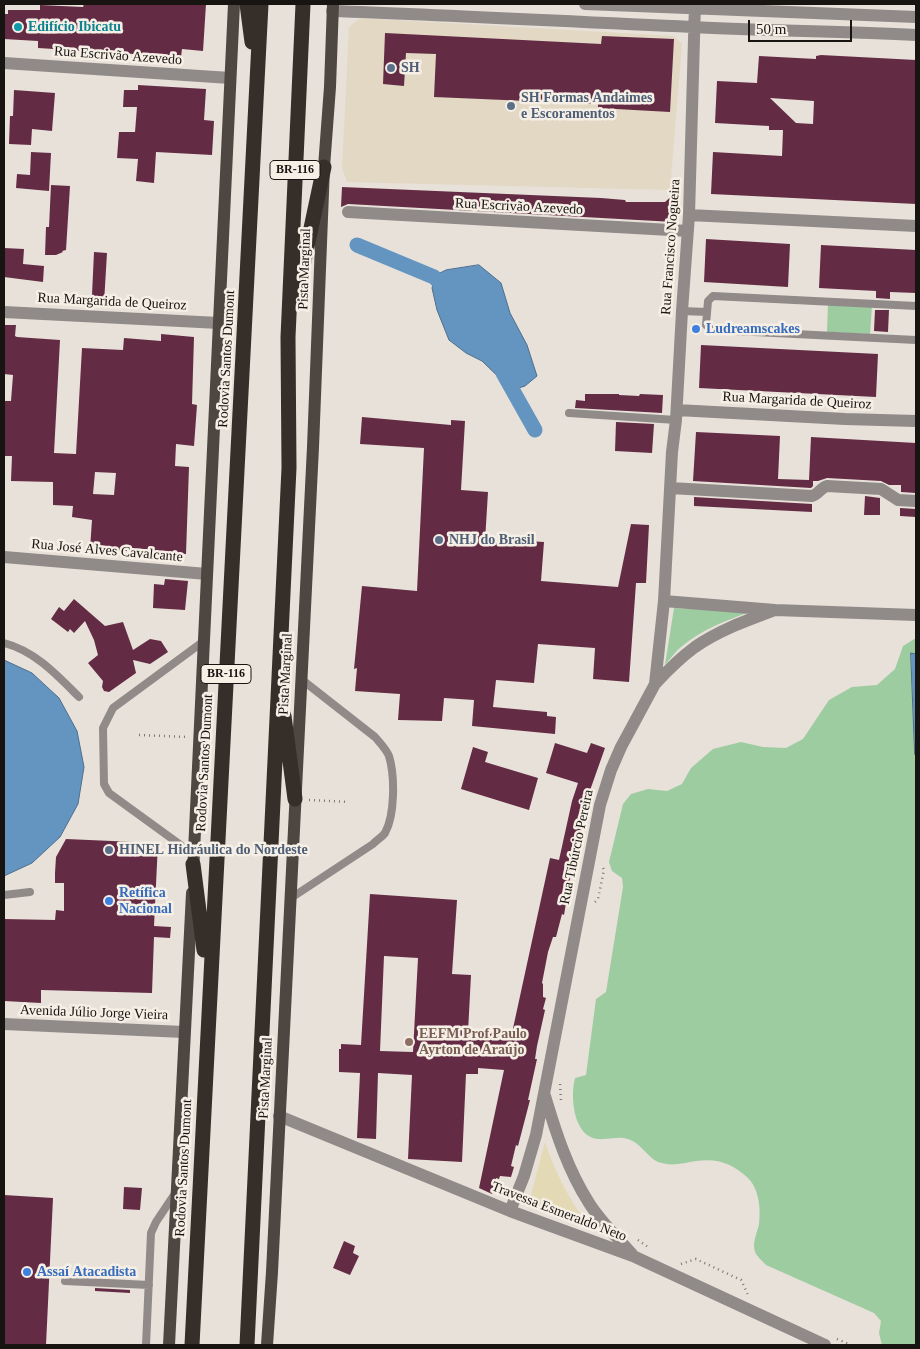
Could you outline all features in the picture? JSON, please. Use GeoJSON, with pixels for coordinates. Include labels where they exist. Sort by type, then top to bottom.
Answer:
{"type":"FeatureCollection","features":[{"type":"Feature","properties":{"kind":"highway"},"geometry":{"type":"LineString","coordinates":[[246,4],[257,78]]}},
{"type":"Feature","properties":{"kind":"highway","name":"Rodovia Santos Dumont"},"geometry":{"type":"LineString","coordinates":[[192,1345],[260,4]]}},
{"type":"Feature","properties":{"kind":"highway","name":"BR-116"},"geometry":{"type":"LineString","coordinates":[[246,1345],[289,468],[288,337],[303,4]]}},
{"type":"Feature","properties":{"kind":"highway"},"geometry":{"type":"LineString","coordinates":[[288,337],[324,167]]}},
{"type":"Feature","properties":{"kind":"highway"},"geometry":{"type":"LineString","coordinates":[[279,679],[302,799]]}},
{"type":"Feature","properties":{"kind":"highway"},"geometry":{"type":"LineString","coordinates":[[193,859],[209,989]]}},
{"type":"Feature","properties":{"kind":"main road","name":"BR-116"},"geometry":{"type":"LineString","coordinates":[[169,1345],[234,4]]}},
{"type":"Feature","properties":{"kind":"main road","name":"Pista Marginal"},"geometry":{"type":"LineString","coordinates":[[267,1345],[291,898],[302,799],[301,679],[313,446],[324,167],[330,87],[332,7]]}},
{"type":"Feature","properties":{"kind":"street"},"geometry":{"type":"LineString","coordinates":[[586,4],[916,17]]}},
{"type":"Feature","properties":{"kind":"street"},"geometry":{"type":"LineString","coordinates":[[332,7],[693,28],[837,31],[916,35]]}},
{"type":"Feature","properties":{"kind":"street","name":"Rua Francisco Nogueira"},"geometry":{"type":"LineString","coordinates":[[670,490],[690,215],[695,7]]}},
{"type":"Feature","properties":{"kind":"street"},"geometry":{"type":"LineString","coordinates":[[837,14],[837,31]]}},
{"type":"Feature","properties":{"kind":"street"},"geometry":{"type":"LineString","coordinates":[[893,16],[893,34]]}},
{"type":"Feature","properties":{"kind":"street","name":"Rua Escrivão Azevedo"},"geometry":{"type":"LineString","coordinates":[[4,63],[230,78]]}},
{"type":"Feature","properties":{"kind":"street","name":"Rua Escrivão Azevedo"},"geometry":{"type":"LineString","coordinates":[[348,212],[688,231]]}},
{"type":"Feature","properties":{"kind":"street"},"geometry":{"type":"LineString","coordinates":[[690,215],[916,226]]}},
{"type":"Feature","properties":{"kind":"street","name":"Rua Margarida de Queiroz"},"geometry":{"type":"LineString","coordinates":[[4,312],[219,322]]}},
{"type":"Feature","properties":{"kind":"street","name":"Rua Margarida de Queiroz"},"geometry":{"type":"LineString","coordinates":[[676,415],[916,421]]}},
{"type":"Feature","properties":{"kind":"street"},"geometry":{"type":"LineString","coordinates":[[670,490],[812,496],[822,487],[826,486],[881,489],[898,500],[916,501]]}},
{"type":"Feature","properties":{"kind":"street","name":"Rua Tibúrcio Pereira"},"geometry":{"type":"LineString","coordinates":[[510,1211],[524,1176],[536,1135],[600,805],[620,747],[655,684],[664,601],[670,490]]}},
{"type":"Feature","properties":{"kind":"street","name":"Rua José Alves Cavalcante"},"geometry":{"type":"LineString","coordinates":[[4,557],[207,574]]}},
{"type":"Feature","properties":{"kind":"street"},"geometry":{"type":"LineString","coordinates":[[664,601],[775,610],[916,615]]}},
{"type":"Feature","properties":{"kind":"street"},"geometry":{"type":"LineString","coordinates":[[655,684],[673,665],[706,640],[740,623],[775,610]]}},
{"type":"Feature","properties":{"kind":"street","name":"Avenida Júlio Jorge Vieira"},"geometry":{"type":"LineString","coordinates":[[4,1024],[184,1032]]}},
{"type":"Feature","properties":{"kind":"street"},"geometry":{"type":"LineString","coordinates":[[544,1093],[558,1138],[576,1180],[602,1221],[633,1256]]}},
{"type":"Feature","properties":{"kind":"street","name":"Travessa Esmeraldo Neto"},"geometry":{"type":"LineString","coordinates":[[279,1116],[510,1211],[633,1256],[830,1341]]}},
{"type":"Feature","properties":{"kind":"lane"},"geometry":{"type":"LineString","coordinates":[[916,306],[713,296],[708,300],[706,325],[714,330],[916,340]]}},
{"type":"Feature","properties":{"kind":"lane"},"geometry":{"type":"LineString","coordinates":[[682,311],[707,312]]}},
{"type":"Feature","properties":{"kind":"lane"},"geometry":{"type":"LineString","coordinates":[[569,412],[676,415]]}},
{"type":"Feature","properties":{"kind":"lane"},"geometry":{"type":"LineString","coordinates":[[193,859],[109,794],[104,784],[103,728],[112,708],[204,640]]}},
{"type":"Feature","properties":{"kind":"lane"},"geometry":{"type":"LineString","coordinates":[[4,643],[29,653],[45,664],[79,697]]}},
{"type":"Feature","properties":{"kind":"lane"},"geometry":{"type":"LineString","coordinates":[[291,898],[384,835],[391,820],[393,799],[389,757],[384,747],[375,737],[301,679]]}},
{"type":"Feature","properties":{"kind":"lane"},"geometry":{"type":"LineString","coordinates":[[4,895],[30,892]]}},
{"type":"Feature","properties":{"kind":"lane"},"geometry":{"type":"LineString","coordinates":[[146,1345],[151,1233],[177,1190]]}},
{"type":"Feature","properties":{"kind":"lane"},"geometry":{"type":"LineString","coordinates":[[65,1281],[149,1285]]}},
{"type":"Feature","properties":{"kind":"path"},"geometry":{"type":"LineString","coordinates":[[139,735],[199,737]]}},
{"type":"Feature","properties":{"kind":"path"},"geometry":{"type":"LineString","coordinates":[[302,799],[348,802]]}},
{"type":"Feature","properties":{"kind":"path"},"geometry":{"type":"LineString","coordinates":[[592,905],[598,899],[604,870],[601,863]]}},
{"type":"Feature","properties":{"kind":"path"},"geometry":{"type":"LineString","coordinates":[[560,1082],[562,1106]]}},
{"type":"Feature","properties":{"kind":"path"},"geometry":{"type":"LineString","coordinates":[[635,1236],[655,1252]]}},
{"type":"Feature","properties":{"kind":"path"},"geometry":{"type":"LineString","coordinates":[[674,1262],[683,1265],[696,1259],[714,1267],[741,1280],[749,1298]]}},
{"type":"Feature","properties":{"kind":"path"},"geometry":{"type":"LineString","coordinates":[[830,1341],[851,1345]]}},
{"type":"Feature","properties":{"kind":"shaded area","name":"SH Formas Andaimes e Escoramentos"},"geometry":{"type":"Polygon","coordinates":[[[360,18],[674,36],[682,44],[670,190],[347,182],[342,168],[349,27],[360,18]]]}},
{"type":"Feature","properties":{"kind":"green space"},"geometry":{"type":"Polygon","coordinates":[[[828,304],[872,306],[870,334],[827,332],[828,304]]]}},
{"type":"Feature","properties":{"kind":"green space"},"geometry":{"type":"Polygon","coordinates":[[[674,608],[749,612],[705,631],[689,641],[665,665],[674,608]]]}},
{"type":"Feature","properties":{"kind":"green space"},"geometry":{"type":"Polygon","coordinates":[[[916,638],[916,654],[911,654],[916,756],[916,1345],[882,1345],[879,1333],[881,1321],[874,1313],[766,1265],[756,1254],[754,1246],[760,1218],[758,1200],[755,1188],[742,1173],[730,1165],[711,1160],[677,1164],[658,1162],[636,1143],[628,1139],[598,1139],[590,1137],[578,1124],[573,1105],[573,1095],[575,1078],[586,1075],[596,999],[606,992],[623,887],[622,878],[612,871],[609,862],[623,804],[631,794],[648,789],[667,791],[682,784],[691,768],[713,749],[741,742],[763,747],[786,748],[803,739],[829,700],[852,687],[877,685],[895,669],[903,646],[916,638]]]}},
{"type":"Feature","properties":{"kind":"sand"},"geometry":{"type":"Polygon","coordinates":[[[545,1142],[565,1188],[592,1230],[528,1206],[545,1142]]]}},
{"type":"Feature","properties":{"kind":"water"},"geometry":{"type":"Polygon","coordinates":[[[479,265],[501,283],[510,313],[527,345],[537,376],[525,386],[512,390],[482,361],[466,353],[449,340],[437,310],[432,288],[436,275],[446,270],[479,265]]]}},
{"type":"Feature","properties":{"kind":"water"},"geometry":{"type":"Polygon","coordinates":[[[911,653],[916,654],[916,756],[915,755],[911,653]]]}},
{"type":"Feature","properties":{"kind":"water"},"geometry":{"type":"Polygon","coordinates":[[[4,660],[32,673],[59,698],[77,731],[84,767],[78,804],[60,837],[32,863],[4,876],[4,660]]]}},
{"type":"Feature","properties":{"kind":"building"},"geometry":{"type":"Polygon","coordinates":[[[84,4],[206,4],[203,51],[182,49],[181,57],[38,48],[38,41],[4,39],[4,14],[8,14],[8,10],[40,10],[40,5],[83,7],[84,4]]]}},
{"type":"Feature","properties":{"kind":"building"},"geometry":{"type":"Polygon","coordinates":[[[385,33],[601,44],[602,36],[674,39],[670,112],[598,108],[598,104],[434,97],[436,54],[406,53],[404,86],[383,84],[385,33]]]}},
{"type":"Feature","properties":{"kind":"building"},"geometry":{"type":"Polygon","coordinates":[[[759,56],[816,59],[816,56],[916,60],[916,204],[711,194],[713,152],[782,156],[783,130],[769,130],[769,126],[715,123],[717,81],[757,83],[759,56]],[[770,98],[796,123],[813,124],[814,101],[770,98]]]}},
{"type":"Feature","properties":{"kind":"building"},"geometry":{"type":"Polygon","coordinates":[[[138,85],[206,89],[204,120],[214,121],[212,155],[156,152],[154,183],[136,181],[138,159],[117,158],[119,132],[135,132],[137,107],[123,107],[124,90],[138,90],[138,85]]]}},
{"type":"Feature","properties":{"kind":"building"},"geometry":{"type":"Polygon","coordinates":[[[14,90],[55,93],[52,131],[32,129],[31,145],[9,144],[10,116],[13,116],[14,90]]]}},
{"type":"Feature","properties":{"kind":"building"},"geometry":{"type":"Polygon","coordinates":[[[31,152],[51,153],[49,191],[16,188],[17,174],[30,175],[31,152]]]}},
{"type":"Feature","properties":{"kind":"building"},"geometry":{"type":"Polygon","coordinates":[[[51,185],[70,186],[66,250],[56,255],[45,255],[46,227],[49,227],[51,185]]]}},
{"type":"Feature","properties":{"kind":"building"},"geometry":{"type":"Polygon","coordinates":[[[342,187],[601,198],[625,200],[626,202],[665,202],[675,193],[674,222],[348,204],[341,207],[342,187]]]}},
{"type":"Feature","properties":{"kind":"building"},"geometry":{"type":"Polygon","coordinates":[[[706,239],[790,244],[788,287],[704,282],[706,239]]]}},
{"type":"Feature","properties":{"kind":"building"},"geometry":{"type":"Polygon","coordinates":[[[821,245],[916,250],[916,293],[890,292],[890,299],[876,298],[876,291],[819,288],[821,245]]]}},
{"type":"Feature","properties":{"kind":"building"},"geometry":{"type":"Polygon","coordinates":[[[4,248],[24,249],[23,264],[44,266],[43,282],[4,277],[4,248]]]}},
{"type":"Feature","properties":{"kind":"building"},"geometry":{"type":"Polygon","coordinates":[[[94,252],[107,253],[104,303],[92,295],[94,252]]]}},
{"type":"Feature","properties":{"kind":"building"},"geometry":{"type":"Polygon","coordinates":[[[875,310],[889,310],[888,332],[874,331],[875,310]]]}},
{"type":"Feature","properties":{"kind":"building"},"geometry":{"type":"Polygon","coordinates":[[[4,325],[16,325],[15,336],[17,337],[60,340],[54,453],[76,454],[82,348],[123,350],[124,338],[161,341],[161,334],[194,337],[192,404],[197,405],[194,446],[176,444],[175,466],[189,467],[186,554],[90,549],[92,520],[72,517],[73,506],[53,505],[53,482],[11,481],[12,456],[4,456],[4,401],[11,401],[13,375],[4,374],[4,325]],[[95,472],[93,494],[114,495],[116,473],[95,472]]]}},
{"type":"Feature","properties":{"kind":"building"},"geometry":{"type":"Polygon","coordinates":[[[701,345],[878,354],[876,397],[699,388],[701,345]]]}},
{"type":"Feature","properties":{"kind":"building"},"geometry":{"type":"Polygon","coordinates":[[[585,394],[663,395],[662,413],[575,408],[576,400],[585,401],[585,394]]]}},
{"type":"Feature","properties":{"kind":"building"},"geometry":{"type":"Polygon","coordinates":[[[362,417],[451,425],[451,420],[465,421],[461,490],[488,492],[485,541],[527,546],[527,541],[544,542],[541,581],[618,587],[631,524],[649,525],[646,583],[636,583],[629,682],[593,679],[595,648],[538,644],[534,683],[496,680],[493,707],[547,712],[547,716],[556,717],[555,734],[472,726],[474,700],[444,698],[442,721],[398,720],[400,694],[355,691],[357,668],[354,669],[362,586],[417,591],[424,448],[360,444],[362,417]]]}},
{"type":"Feature","properties":{"kind":"building"},"geometry":{"type":"Polygon","coordinates":[[[616,422],[654,424],[652,453],[615,451],[616,422]]]}},
{"type":"Feature","properties":{"kind":"building"},"geometry":{"type":"Polygon","coordinates":[[[696,432],[780,436],[778,479],[809,480],[811,437],[916,443],[916,493],[901,492],[901,485],[889,485],[881,481],[827,478],[813,481],[811,488],[693,481],[696,432]]]}},
{"type":"Feature","properties":{"kind":"building"},"geometry":{"type":"Polygon","coordinates":[[[865,496],[880,498],[880,515],[864,515],[865,496]]]}},
{"type":"Feature","properties":{"kind":"building"},"geometry":{"type":"Polygon","coordinates":[[[694,497],[812,504],[812,512],[694,506],[694,497]]]}},
{"type":"Feature","properties":{"kind":"building"},"geometry":{"type":"Polygon","coordinates":[[[900,508],[916,509],[916,517],[900,516],[900,508]]]}},
{"type":"Feature","properties":{"kind":"building"},"geometry":{"type":"Polygon","coordinates":[[[165,579],[188,581],[185,610],[153,608],[154,584],[164,585],[165,579]]]}},
{"type":"Feature","properties":{"kind":"building"},"geometry":{"type":"Polygon","coordinates":[[[74,599],[105,626],[123,622],[133,650],[150,639],[161,641],[168,652],[150,664],[133,660],[136,673],[109,692],[104,691],[102,687],[103,681],[88,663],[98,655],[94,640],[85,621],[74,633],[70,629],[68,632],[51,619],[59,607],[64,611],[74,599]]]}},
{"type":"Feature","properties":{"kind":"building"},"geometry":{"type":"Polygon","coordinates":[[[555,743],[587,753],[591,743],[605,748],[588,796],[564,915],[562,914],[556,937],[553,937],[548,952],[542,983],[543,997],[546,998],[543,1009],[545,1010],[528,1100],[530,1100],[511,1166],[514,1167],[511,1177],[500,1176],[499,1179],[496,1178],[492,1194],[479,1188],[504,1070],[478,1068],[478,1074],[466,1074],[462,1162],[408,1159],[412,1075],[378,1073],[376,1139],[357,1138],[360,1073],[339,1072],[339,1049],[341,1049],[341,1044],[361,1045],[370,894],[457,900],[452,974],[471,975],[468,1032],[512,1033],[550,858],[559,860],[572,801],[578,783],[546,773],[555,743]],[[384,956],[380,1051],[413,1052],[418,958],[384,956]]]}},
{"type":"Feature","properties":{"kind":"building"},"geometry":{"type":"Polygon","coordinates":[[[473,747],[488,752],[485,762],[538,778],[529,810],[461,789],[473,747]]]}},
{"type":"Feature","properties":{"kind":"building"},"geometry":{"type":"Polygon","coordinates":[[[66,839],[158,843],[154,926],[171,927],[170,938],[154,937],[152,993],[41,990],[41,1003],[4,1001],[4,919],[55,920],[56,910],[64,911],[64,883],[55,883],[55,873],[56,857],[66,839]]]}},
{"type":"Feature","properties":{"kind":"building"},"geometry":{"type":"Polygon","coordinates":[[[124,1187],[142,1188],[140,1210],[123,1209],[124,1187]]]}},
{"type":"Feature","properties":{"kind":"building","name":"Assaí Atacadista"},"geometry":{"type":"Polygon","coordinates":[[[4,1195],[53,1198],[46,1345],[4,1345],[4,1195]]]}},
{"type":"Feature","properties":{"kind":"building"},"geometry":{"type":"Polygon","coordinates":[[[344,1241],[355,1246],[353,1253],[359,1256],[350,1275],[333,1268],[344,1241]]]}},
{"type":"Feature","properties":{"kind":"building"},"geometry":{"type":"Polygon","coordinates":[[[95,1288],[130,1290],[130,1293],[95,1291],[95,1288]]]}},
{"type":"Feature","properties":{"kind":"waterway"},"geometry":{"type":"LineString","coordinates":[[357,245],[434,277],[448,292]]}},
{"type":"Feature","properties":{"kind":"waterway"},"geometry":{"type":"LineString","coordinates":[[503,373],[535,430]]}},
{"type":"Feature","properties":{"kind":"place","name":"Edifício Ibicatu"},"geometry":{"type":"Point","coordinates":[18,27]}},
{"type":"Feature","properties":{"kind":"place","name":"SH"},"geometry":{"type":"Point","coordinates":[391,68]}},
{"type":"Feature","properties":{"kind":"place","name":"SH Formas Andaimes e Escoramentos"},"geometry":{"type":"Point","coordinates":[511,106]}},
{"type":"Feature","properties":{"kind":"place","name":"Ludreamscakes"},"geometry":{"type":"Point","coordinates":[696,329]}},
{"type":"Feature","properties":{"kind":"place","name":"NHJ do Brasil"},"geometry":{"type":"Point","coordinates":[439,540]}},
{"type":"Feature","properties":{"kind":"place","name":"HINEL Hidráulica do Nordeste"},"geometry":{"type":"Point","coordinates":[109,850]}},
{"type":"Feature","properties":{"kind":"place","name":"Retífica Nacional"},"geometry":{"type":"Point","coordinates":[109,901]}},
{"type":"Feature","properties":{"kind":"place","name":"EEFM Prof Paulo Ayrton de Araújo"},"geometry":{"type":"Point","coordinates":[409,1042]}},
{"type":"Feature","properties":{"kind":"place","name":"Assaí Atacadista"},"geometry":{"type":"Point","coordinates":[27,1272]}}]}
